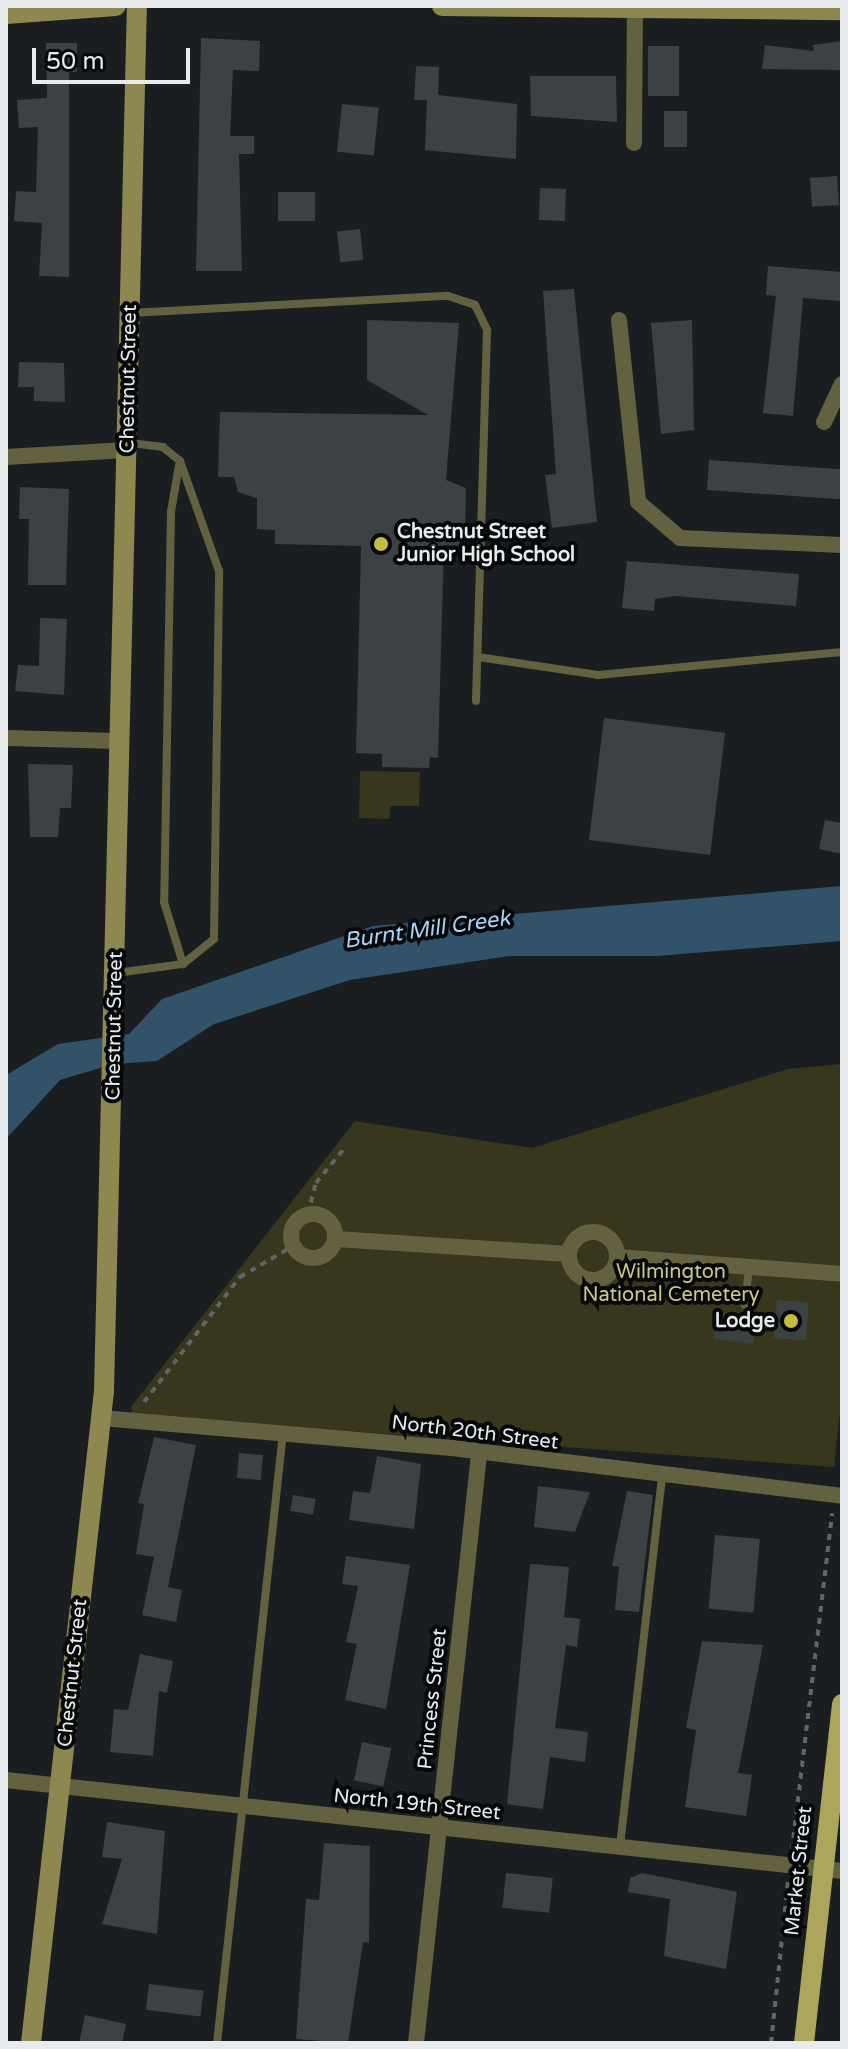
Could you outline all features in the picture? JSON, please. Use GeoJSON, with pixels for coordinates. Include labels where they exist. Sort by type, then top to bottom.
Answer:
{"type":"FeatureCollection","features":[{"type":"Feature","properties":{"kind":"main road","name":"Market Street"},"geometry":{"type":"LineString","coordinates":[[804,2043],[833,1870],[842,1704]]}},
{"type":"Feature","properties":{"kind":"street"},"geometry":{"type":"LineString","coordinates":[[6,14],[116,6]]}},
{"type":"Feature","properties":{"kind":"street","name":"Chestnut Street"},"geometry":{"type":"LineString","coordinates":[[31,2043],[102,1418],[113,1099],[137,6]]}},
{"type":"Feature","properties":{"kind":"street"},"geometry":{"type":"LineString","coordinates":[[442,6],[842,10]]}},
{"type":"Feature","properties":{"kind":"street"},"geometry":{"type":"LineString","coordinates":[[634,7],[634,143]]}},
{"type":"Feature","properties":{"kind":"street"},"geometry":{"type":"LineString","coordinates":[[619,320],[638,502],[680,538],[842,545]]}},
{"type":"Feature","properties":{"kind":"street"},"geometry":{"type":"LineString","coordinates":[[824,422],[842,384]]}},
{"type":"Feature","properties":{"kind":"street"},"geometry":{"type":"LineString","coordinates":[[6,457],[127,446]]}},
{"type":"Feature","properties":{"kind":"street"},"geometry":{"type":"LineString","coordinates":[[6,738],[120,741]]}},
{"type":"Feature","properties":{"kind":"street"},"geometry":{"type":"LineString","coordinates":[[336,1239],[328,1219],[308,1214],[293,1227],[293,1246],[317,1258],[336,1239],[569,1254]]}},
{"type":"Feature","properties":{"kind":"street"},"geometry":{"type":"LineString","coordinates":[[591,1231],[613,1241],[618,1257],[612,1271],[592,1280],[573,1269],[569,1254],[576,1238],[591,1231]]}},
{"type":"Feature","properties":{"kind":"street"},"geometry":{"type":"LineString","coordinates":[[618,1257],[842,1274]]}},
{"type":"Feature","properties":{"kind":"street","name":"North 20th Street"},"geometry":{"type":"LineString","coordinates":[[102,1418],[283,1432],[839,1496]]}},
{"type":"Feature","properties":{"kind":"street","name":"Princess Street"},"geometry":{"type":"LineString","coordinates":[[416,2043],[479,1454]]}},
{"type":"Feature","properties":{"kind":"street","name":"North 19th Street"},"geometry":{"type":"LineString","coordinates":[[6,1780],[833,1870]]}},
{"type":"Feature","properties":{"kind":"lane"},"geometry":{"type":"LineString","coordinates":[[130,313],[448,296],[475,305],[487,330],[476,701]]}},
{"type":"Feature","properties":{"kind":"lane"},"geometry":{"type":"LineString","coordinates":[[116,973],[183,964],[214,939],[221,588],[180,461],[155,444],[127,446]]}},
{"type":"Feature","properties":{"kind":"lane"},"geometry":{"type":"LineString","coordinates":[[180,461],[171,512],[164,902],[183,964]]}},
{"type":"Feature","properties":{"kind":"lane"},"geometry":{"type":"LineString","coordinates":[[478,657],[598,675],[842,652]]}},
{"type":"Feature","properties":{"kind":"lane"},"geometry":{"type":"LineString","coordinates":[[745,1305],[749,1267]]}},
{"type":"Feature","properties":{"kind":"lane"},"geometry":{"type":"LineString","coordinates":[[217,2043],[283,1432]]}},
{"type":"Feature","properties":{"kind":"lane"},"geometry":{"type":"LineString","coordinates":[[620,1846],[662,1476]]}},
{"type":"Feature","properties":{"kind":"path"},"geometry":{"type":"LineString","coordinates":[[308,1214],[316,1183],[343,1150]]}},
{"type":"Feature","properties":{"kind":"path"},"geometry":{"type":"LineString","coordinates":[[144,1402],[240,1277],[293,1246]]}},
{"type":"Feature","properties":{"kind":"path"},"geometry":{"type":"LineString","coordinates":[[771,2043],[790,1865],[839,1496]]}},
{"type":"Feature","properties":{"kind":"green space"},"geometry":{"type":"Polygon","coordinates":[[[360,771],[420,772],[419,806],[390,806],[390,819],[359,818],[360,771]]]}},
{"type":"Feature","properties":{"kind":"green space","name":"Wilmington National Cemetery"},"geometry":{"type":"Polygon","coordinates":[[[842,1064],[842,1393],[834,1467],[133,1415],[131,1407],[355,1121],[532,1148],[788,1069],[842,1064]]]}},
{"type":"Feature","properties":{"kind":"water","name":"Burnt Mill Creek"},"geometry":{"type":"Polygon","coordinates":[[[842,886],[842,941],[657,956],[509,956],[350,980],[214,1024],[157,1061],[113,1064],[60,1080],[6,1139],[6,1075],[58,1044],[129,1034],[162,999],[373,926],[842,886]]]}},
{"type":"Feature","properties":{"kind":"building"},"geometry":{"type":"Polygon","coordinates":[[[201,38],[260,41],[259,71],[233,70],[230,136],[254,136],[254,154],[239,154],[242,271],[196,271],[201,38]]]}},
{"type":"Feature","properties":{"kind":"building"},"geometry":{"type":"Polygon","coordinates":[[[842,41],[842,70],[762,69],[765,45],[814,51],[813,45],[842,41]]]}},
{"type":"Feature","properties":{"kind":"building"},"geometry":{"type":"Polygon","coordinates":[[[46,43],[77,43],[77,72],[69,72],[69,277],[39,276],[42,223],[14,221],[16,191],[36,192],[38,127],[19,128],[17,100],[47,98],[46,43]]]}},
{"type":"Feature","properties":{"kind":"building"},"geometry":{"type":"Polygon","coordinates":[[[648,46],[679,46],[679,96],[648,96],[648,46]]]}},
{"type":"Feature","properties":{"kind":"building"},"geometry":{"type":"Polygon","coordinates":[[[416,66],[439,67],[438,95],[517,104],[516,159],[425,150],[427,100],[414,100],[416,66]]]}},
{"type":"Feature","properties":{"kind":"building"},"geometry":{"type":"Polygon","coordinates":[[[530,76],[616,76],[617,122],[531,116],[530,76]]]}},
{"type":"Feature","properties":{"kind":"building"},"geometry":{"type":"Polygon","coordinates":[[[342,104],[379,108],[374,156],[337,152],[342,104]]]}},
{"type":"Feature","properties":{"kind":"building"},"geometry":{"type":"Polygon","coordinates":[[[664,111],[687,111],[687,147],[664,147],[664,111]]]}},
{"type":"Feature","properties":{"kind":"building"},"geometry":{"type":"Polygon","coordinates":[[[837,176],[839,205],[812,207],[810,178],[837,176]]]}},
{"type":"Feature","properties":{"kind":"building"},"geometry":{"type":"Polygon","coordinates":[[[540,188],[566,189],[565,221],[539,220],[540,188]]]}},
{"type":"Feature","properties":{"kind":"building"},"geometry":{"type":"Polygon","coordinates":[[[278,192],[315,192],[315,221],[278,221],[278,192]]]}},
{"type":"Feature","properties":{"kind":"building"},"geometry":{"type":"Polygon","coordinates":[[[360,229],[363,260],[340,262],[337,231],[360,229]]]}},
{"type":"Feature","properties":{"kind":"building"},"geometry":{"type":"Polygon","coordinates":[[[768,266],[842,272],[842,301],[803,298],[793,416],[763,413],[776,296],[766,295],[768,266]]]}},
{"type":"Feature","properties":{"kind":"building"},"geometry":{"type":"Polygon","coordinates":[[[574,289],[597,522],[552,528],[545,475],[556,474],[543,291],[574,289]]]}},
{"type":"Feature","properties":{"kind":"building","name":"Chestnut Street Junior High School"},"geometry":{"type":"Polygon","coordinates":[[[367,320],[459,323],[446,480],[466,488],[465,546],[444,545],[438,758],[430,757],[429,768],[382,767],[382,754],[356,753],[361,546],[275,544],[275,530],[257,529],[257,498],[238,492],[234,477],[218,477],[220,412],[428,415],[367,380],[367,320]]]}},
{"type":"Feature","properties":{"kind":"building"},"geometry":{"type":"Polygon","coordinates":[[[692,320],[694,430],[661,434],[651,323],[692,320]]]}},
{"type":"Feature","properties":{"kind":"building"},"geometry":{"type":"Polygon","coordinates":[[[19,362],[64,363],[65,402],[34,401],[34,387],[18,387],[19,362]]]}},
{"type":"Feature","properties":{"kind":"building"},"geometry":{"type":"Polygon","coordinates":[[[709,460],[842,469],[840,499],[707,490],[709,460]]]}},
{"type":"Feature","properties":{"kind":"building"},"geometry":{"type":"Polygon","coordinates":[[[20,487],[69,489],[66,585],[28,585],[29,519],[19,519],[20,487]]]}},
{"type":"Feature","properties":{"kind":"building"},"geometry":{"type":"Polygon","coordinates":[[[627,561],[799,574],[796,606],[674,596],[655,599],[654,611],[622,608],[627,561]]]}},
{"type":"Feature","properties":{"kind":"building"},"geometry":{"type":"Polygon","coordinates":[[[40,618],[67,619],[64,695],[15,691],[18,665],[39,666],[40,618]]]}},
{"type":"Feature","properties":{"kind":"building"},"geometry":{"type":"Polygon","coordinates":[[[604,718],[725,733],[710,855],[589,840],[604,718]]]}},
{"type":"Feature","properties":{"kind":"building"},"geometry":{"type":"Polygon","coordinates":[[[28,764],[73,765],[71,808],[60,808],[58,837],[30,837],[28,764]]]}},
{"type":"Feature","properties":{"kind":"building"},"geometry":{"type":"Polygon","coordinates":[[[825,820],[842,823],[842,854],[819,849],[825,820]]]}},
{"type":"Feature","properties":{"kind":"building","name":"Lodge"},"geometry":{"type":"Polygon","coordinates":[[[777,1300],[809,1303],[806,1341],[774,1338],[777,1300]]]}},
{"type":"Feature","properties":{"kind":"building"},"geometry":{"type":"Polygon","coordinates":[[[717,1316],[756,1321],[753,1344],[714,1339],[717,1316]]]}},
{"type":"Feature","properties":{"kind":"building"},"geometry":{"type":"Polygon","coordinates":[[[154,1437],[196,1445],[168,1587],[182,1590],[176,1622],[142,1615],[154,1557],[136,1554],[144,1504],[138,1503],[154,1437]]]}},
{"type":"Feature","properties":{"kind":"building"},"geometry":{"type":"Polygon","coordinates":[[[239,1453],[263,1455],[261,1480],[237,1478],[239,1453]]]}},
{"type":"Feature","properties":{"kind":"building"},"geometry":{"type":"Polygon","coordinates":[[[377,1456],[421,1464],[414,1529],[349,1520],[353,1491],[370,1493],[377,1456]]]}},
{"type":"Feature","properties":{"kind":"building"},"geometry":{"type":"Polygon","coordinates":[[[538,1486],[590,1492],[575,1532],[534,1527],[538,1486]]]}},
{"type":"Feature","properties":{"kind":"building"},"geometry":{"type":"Polygon","coordinates":[[[627,1491],[653,1495],[639,1612],[615,1610],[619,1567],[612,1566],[627,1491]]]}},
{"type":"Feature","properties":{"kind":"building"},"geometry":{"type":"Polygon","coordinates":[[[293,1495],[316,1499],[313,1515],[290,1511],[293,1495]]]}},
{"type":"Feature","properties":{"kind":"building"},"geometry":{"type":"Polygon","coordinates":[[[715,1535],[760,1539],[753,1613],[709,1609],[715,1535]]]}},
{"type":"Feature","properties":{"kind":"building"},"geometry":{"type":"Polygon","coordinates":[[[346,1556],[410,1565],[386,1709],[345,1700],[357,1644],[346,1642],[358,1586],[342,1584],[346,1556]]]}},
{"type":"Feature","properties":{"kind":"building"},"geometry":{"type":"Polygon","coordinates":[[[530,1564],[569,1567],[564,1617],[580,1619],[577,1647],[566,1645],[555,1728],[588,1732],[585,1762],[550,1757],[543,1809],[507,1804],[530,1564]]]}},
{"type":"Feature","properties":{"kind":"building"},"geometry":{"type":"Polygon","coordinates":[[[702,1641],[763,1645],[738,1773],[752,1775],[746,1816],[685,1807],[696,1730],[686,1728],[702,1641]]]}},
{"type":"Feature","properties":{"kind":"building"},"geometry":{"type":"Polygon","coordinates":[[[140,1654],[173,1661],[167,1693],[159,1691],[153,1756],[110,1752],[114,1709],[128,1710],[140,1654]]]}},
{"type":"Feature","properties":{"kind":"building"},"geometry":{"type":"Polygon","coordinates":[[[362,1742],[391,1748],[383,1786],[354,1780],[362,1742]]]}},
{"type":"Feature","properties":{"kind":"building"},"geometry":{"type":"Polygon","coordinates":[[[107,1822],[165,1831],[157,1934],[102,1924],[122,1859],[102,1857],[107,1822]]]}},
{"type":"Feature","properties":{"kind":"building"},"geometry":{"type":"Polygon","coordinates":[[[324,1843],[370,1846],[369,1943],[363,1942],[348,2043],[296,2039],[306,1899],[319,1900],[324,1843]]]}},
{"type":"Feature","properties":{"kind":"building"},"geometry":{"type":"Polygon","coordinates":[[[506,1873],[553,1878],[549,1913],[502,1908],[506,1873]]]}},
{"type":"Feature","properties":{"kind":"building"},"geometry":{"type":"Polygon","coordinates":[[[642,1873],[737,1892],[726,1969],[664,1956],[670,1899],[628,1892],[630,1878],[642,1873]]]}},
{"type":"Feature","properties":{"kind":"building"},"geometry":{"type":"Polygon","coordinates":[[[149,1984],[204,1991],[200,2017],[146,2010],[149,1984]]]}},
{"type":"Feature","properties":{"kind":"building"},"geometry":{"type":"Polygon","coordinates":[[[85,2015],[126,2024],[122,2043],[79,2043],[85,2015]]]}},
{"type":"Feature","properties":{"kind":"place","name":"Chestnut Street Junior High School"},"geometry":{"type":"Point","coordinates":[381,544]}},
{"type":"Feature","properties":{"kind":"place","name":"Lodge"},"geometry":{"type":"Point","coordinates":[791,1321]}}]}
